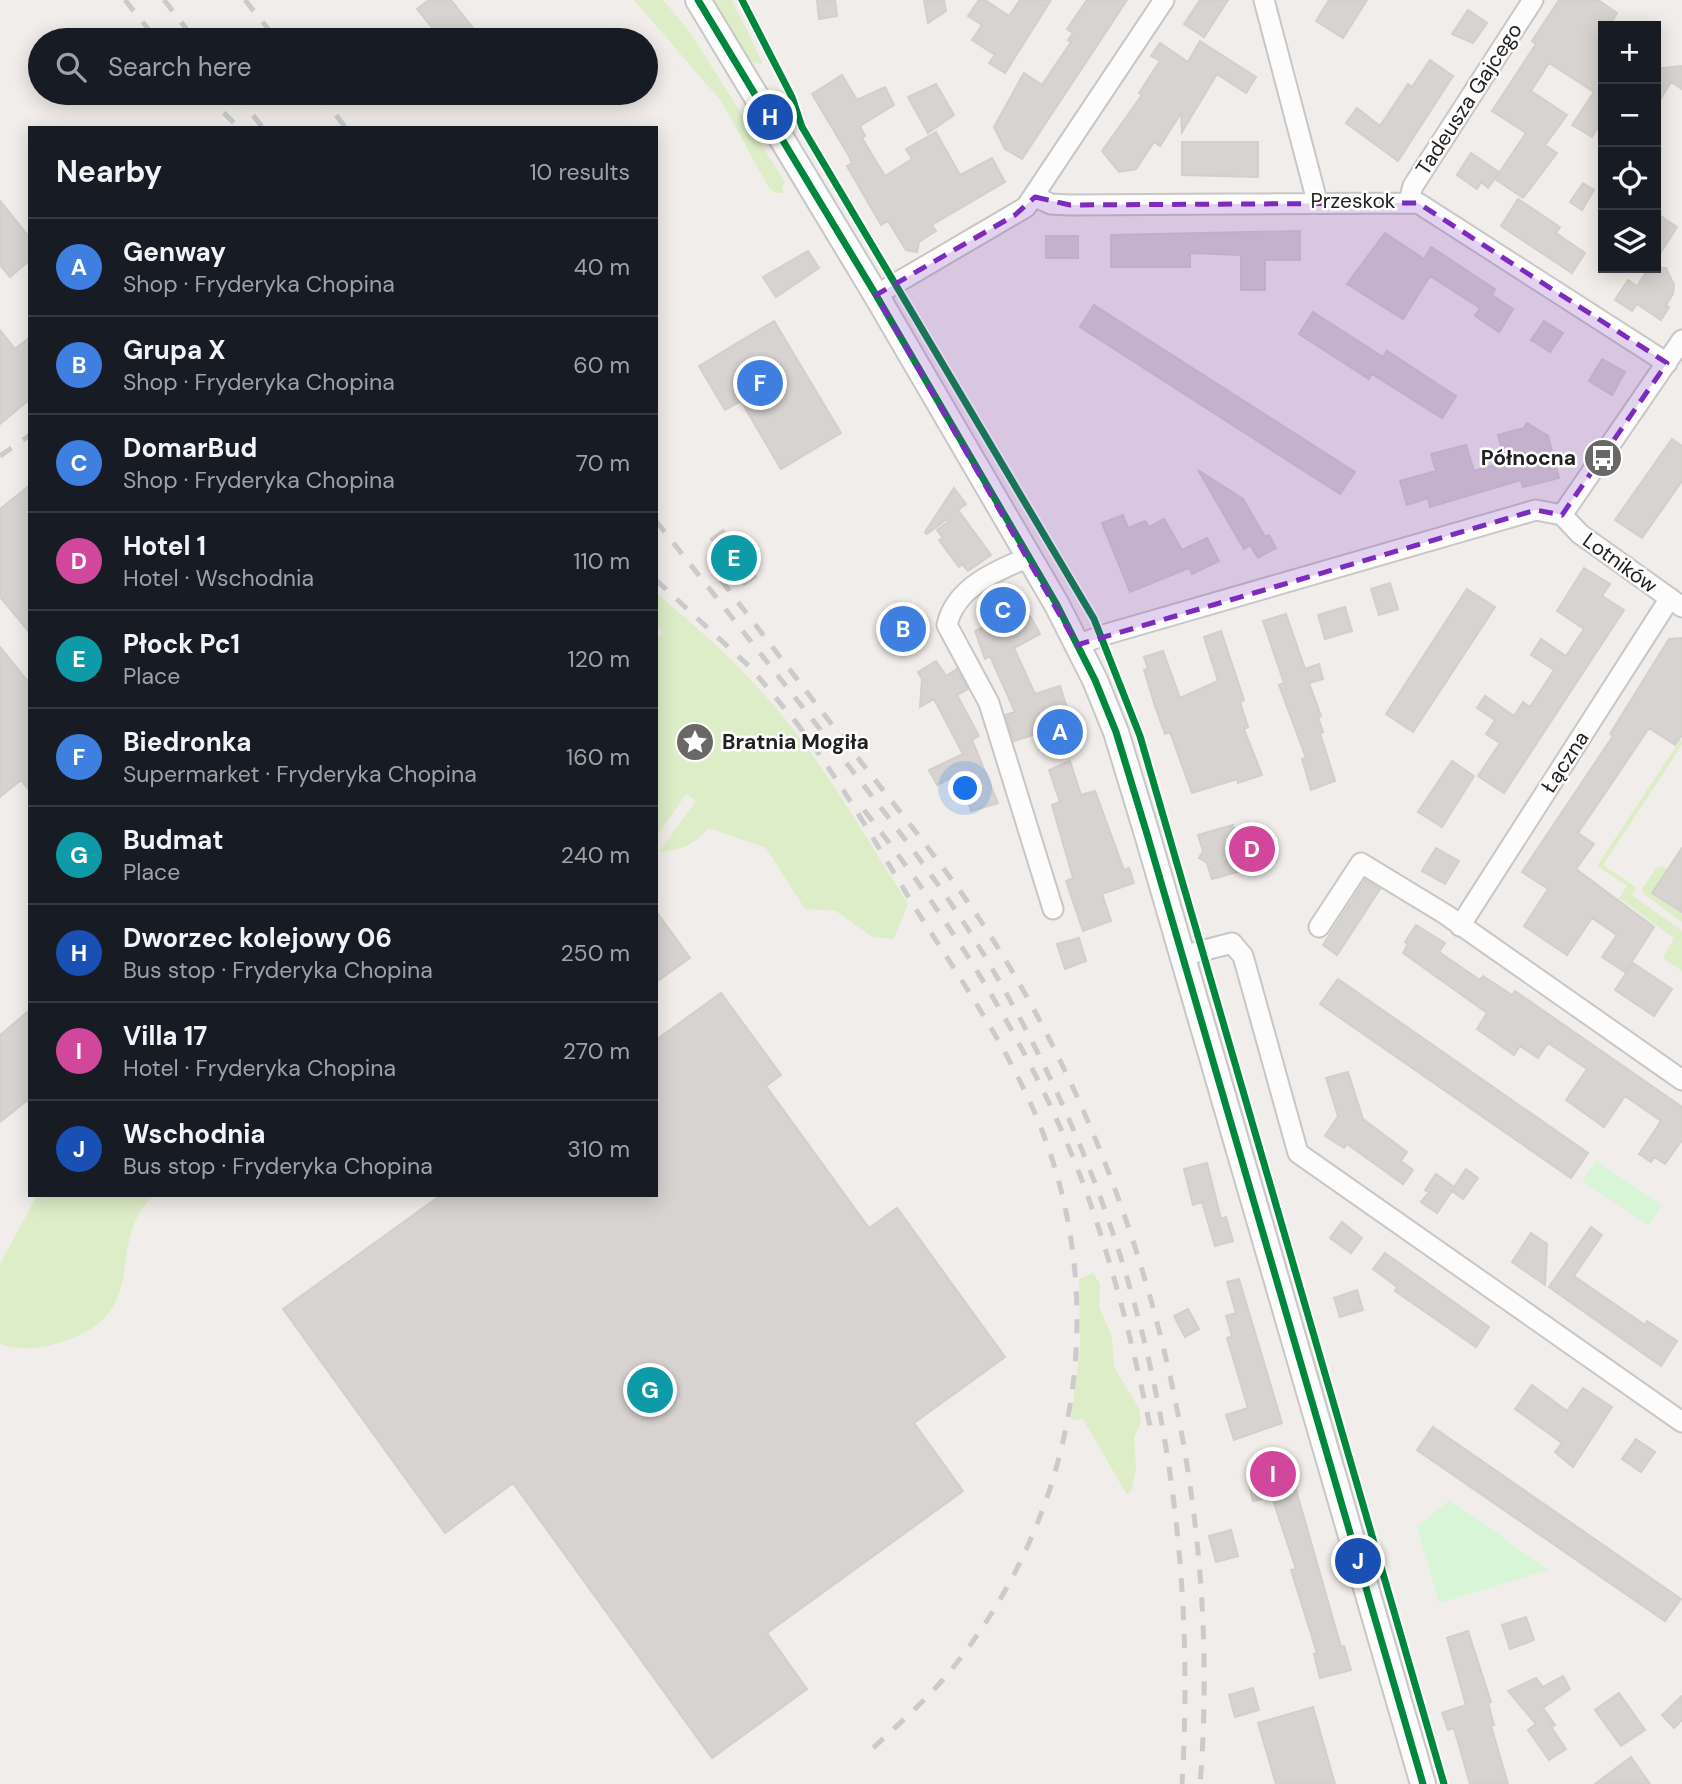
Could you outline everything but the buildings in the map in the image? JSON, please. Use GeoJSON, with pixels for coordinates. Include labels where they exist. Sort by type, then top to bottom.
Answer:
{"type":"FeatureCollection","features":[{"type":"Feature","properties":{"kind":"street"},"geometry":{"type":"LineString","coordinates":[[876,295],[1015,215],[1035,197],[1164,0]]}},
{"type":"Feature","properties":{"kind":"street"},"geometry":{"type":"LineString","coordinates":[[1264,0],[1317,201]]}},
{"type":"Feature","properties":{"kind":"street","name":"Tadeusza Gajcego"},"geometry":{"type":"LineString","coordinates":[[1409,201],[1413,186],[1533,0]]}},
{"type":"Feature","properties":{"kind":"street"},"geometry":{"type":"LineString","coordinates":[[698,5],[876,295],[1029,557],[1077,645],[1116,732],[1423,1784]]}},
{"type":"Feature","properties":{"kind":"street","name":"Przeskok"},"geometry":{"type":"LineString","coordinates":[[1035,197],[1051,204],[1070,205],[1409,201],[1424,206],[1667,363]]}},
{"type":"Feature","properties":{"kind":"street"},"geometry":{"type":"LineString","coordinates":[[1077,645],[1132,626],[1536,510],[1562,514],[1682,340]]}},
{"type":"Feature","properties":{"kind":"street","name":"Lotników"},"geometry":{"type":"LineString","coordinates":[[1562,514],[1580,534],[1676,603]]}},
{"type":"Feature","properties":{"kind":"street"},"geometry":{"type":"LineString","coordinates":[[1029,557],[962,593],[951,607],[947,625],[989,703],[1053,909]]}},
{"type":"Feature","properties":{"kind":"street","name":"Łączna"},"geometry":{"type":"LineString","coordinates":[[1460,926],[1676,603]]}},
{"type":"Feature","properties":{"kind":"street"},"geometry":{"type":"LineString","coordinates":[[1319,928],[1362,863],[1460,926],[1682,1080]]}},
{"type":"Feature","properties":{"kind":"street"},"geometry":{"type":"LineString","coordinates":[[1182,956],[1232,943],[1243,956],[1298,1153],[1682,1422]]}},
{"type":"Feature","properties":{"kind":"highlighted area"},"geometry":{"type":"Polygon","coordinates":[[[1035,197],[1070,205],[1418,203],[1667,363],[1562,515],[1536,510],[1077,645],[876,295],[1015,215],[1035,197]]]}},
{"type":"Feature","properties":{"kind":"green space"},"geometry":{"type":"Polygon","coordinates":[[[634,0],[663,0],[689,31],[785,182],[782,187],[784,193],[775,193],[769,188],[721,101],[634,0]]]}},
{"type":"Feature","properties":{"kind":"green space"},"geometry":{"type":"Polygon","coordinates":[[[710,0],[732,0],[763,64],[749,62],[710,0]]]}},
{"type":"Feature","properties":{"kind":"green space"},"geometry":{"type":"Polygon","coordinates":[[[658,595],[743,672],[790,725],[822,768],[908,904],[894,939],[872,937],[836,911],[805,909],[766,848],[709,828],[687,846],[659,852],[696,801],[686,794],[658,835],[658,637],[663,633],[658,627],[658,595]]]}},
{"type":"Feature","properties":{"kind":"green space"},"geometry":{"type":"Polygon","coordinates":[[[1681,739],[1682,745],[1603,865],[1636,887],[1632,895],[1682,931],[1682,971],[1663,958],[1674,938],[1619,898],[1627,886],[1597,866],[1681,739]]]}},
{"type":"Feature","properties":{"kind":"green space"},"geometry":{"type":"Polygon","coordinates":[[[1662,866],[1668,869],[1652,893],[1680,911],[1682,909],[1682,922],[1644,894],[1642,889],[1656,868],[1662,866]]]}},
{"type":"Feature","properties":{"kind":"green space"},"geometry":{"type":"Polygon","coordinates":[[[1596,1161],[1662,1205],[1649,1225],[1582,1181],[1596,1161]]]}},
{"type":"Feature","properties":{"kind":"green space"},"geometry":{"type":"Polygon","coordinates":[[[36,1197],[153,1197],[139,1213],[131,1233],[119,1294],[109,1312],[92,1328],[64,1341],[48,1346],[24,1348],[0,1344],[0,1264],[36,1197]]]}},
{"type":"Feature","properties":{"kind":"green space"},"geometry":{"type":"Polygon","coordinates":[[[1093,1273],[1100,1284],[1099,1307],[1112,1337],[1114,1367],[1139,1408],[1141,1423],[1134,1437],[1136,1468],[1132,1489],[1127,1495],[1083,1419],[1071,1420],[1080,1349],[1079,1279],[1093,1273]]]}},
{"type":"Feature","properties":{"kind":"green space"},"geometry":{"type":"Polygon","coordinates":[[[1312,1335],[1348,1461],[1340,1457],[1305,1340],[1312,1335]]]}},
{"type":"Feature","properties":{"kind":"green space"},"geometry":{"type":"Polygon","coordinates":[[[1450,1500],[1548,1570],[1439,1603],[1417,1526],[1450,1500]]]}},
{"type":"Feature","properties":{"kind":"railway"},"geometry":{"type":"LineString","coordinates":[[125,0],[147,28]]}},
{"type":"Feature","properties":{"kind":"railway"},"geometry":{"type":"LineString","coordinates":[[164,0],[186,28]]}},
{"type":"Feature","properties":{"kind":"railway"},"geometry":{"type":"LineString","coordinates":[[245,0],[267,28]]}},
{"type":"Feature","properties":{"kind":"railway"},"geometry":{"type":"LineString","coordinates":[[216,105],[237,126]]}},
{"type":"Feature","properties":{"kind":"railway"},"geometry":{"type":"LineString","coordinates":[[245,105],[261,126]]}},
{"type":"Feature","properties":{"kind":"railway"},"geometry":{"type":"LineString","coordinates":[[328,105],[344,126]]}},
{"type":"Feature","properties":{"kind":"railway"},"geometry":{"type":"LineString","coordinates":[[0,456],[28,436]]}},
{"type":"Feature","properties":{"kind":"railway"},"geometry":{"type":"LineString","coordinates":[[658,524],[867,790],[945,895],[981,950],[1035,1048],[1081,1147],[1118,1248],[1147,1352],[1167,1457],[1180,1564],[1185,1673],[1182,1784]]}},
{"type":"Feature","properties":{"kind":"railway"},"geometry":{"type":"LineString","coordinates":[[721,580],[975,912],[1043,1027],[1091,1128],[1130,1233],[1162,1342],[1185,1452],[1199,1563],[1204,1674],[1200,1784]]}},
{"type":"Feature","properties":{"kind":"railway"},"geometry":{"type":"LineString","coordinates":[[658,582],[751,668],[800,727]]}},
{"type":"Feature","properties":{"kind":"railway"},"geometry":{"type":"LineString","coordinates":[[795,721],[859,816],[985,1018],[1015,1072],[1041,1128],[1063,1198],[1075,1269],[1077,1340],[1069,1411],[1053,1480],[1027,1547],[993,1611],[951,1670],[922,1702],[868,1753]]}},
{"type":"Feature","properties":{"kind":"railway"},"geometry":{"type":"LineString","coordinates":[[864,810],[902,860],[972,963],[1034,1072],[1061,1128],[1084,1186],[1111,1268],[1150,1426]]}},
{"type":"Feature","properties":{"kind":"cycle path"},"geometry":{"type":"LineString","coordinates":[[698,0],[876,295],[1057,605],[1095,680],[1116,732],[1147,834],[1423,1784]]}},
{"type":"Feature","properties":{"kind":"cycle path"},"geometry":{"type":"LineString","coordinates":[[742,0],[792,97],[802,127],[1094,619],[1140,736],[1444,1784]]}},
{"type":"Feature","properties":{"kind":"place","name":"Dworzec kolejowy 06"},"geometry":{"type":"Point","coordinates":[770,117]}},
{"type":"Feature","properties":{"kind":"place","name":"Biedronka"},"geometry":{"type":"Point","coordinates":[760,383]}},
{"type":"Feature","properties":{"kind":"place","name":"Północna"},"geometry":{"type":"Point","coordinates":[1603,458]}},
{"type":"Feature","properties":{"kind":"place","name":"Płock Pc1"},"geometry":{"type":"Point","coordinates":[734,558]}},
{"type":"Feature","properties":{"kind":"place","name":"DomarBud"},"geometry":{"type":"Point","coordinates":[1003,610]}},
{"type":"Feature","properties":{"kind":"place","name":"Grupa X"},"geometry":{"type":"Point","coordinates":[903,629]}},
{"type":"Feature","properties":{"kind":"place","name":"Genway"},"geometry":{"type":"Point","coordinates":[1060,732]}},
{"type":"Feature","properties":{"kind":"place","name":"Bratnia Mogiła"},"geometry":{"type":"Point","coordinates":[695,742]}},
{"type":"Feature","properties":{"kind":"place","name":"Hotel 1"},"geometry":{"type":"Point","coordinates":[1252,849]}},
{"type":"Feature","properties":{"kind":"place","name":"Budmat"},"geometry":{"type":"Point","coordinates":[650,1390]}},
{"type":"Feature","properties":{"kind":"place","name":"Villa 17"},"geometry":{"type":"Point","coordinates":[1273,1474]}},
{"type":"Feature","properties":{"kind":"place","name":"Wschodnia"},"geometry":{"type":"Point","coordinates":[1358,1561]}}]}
